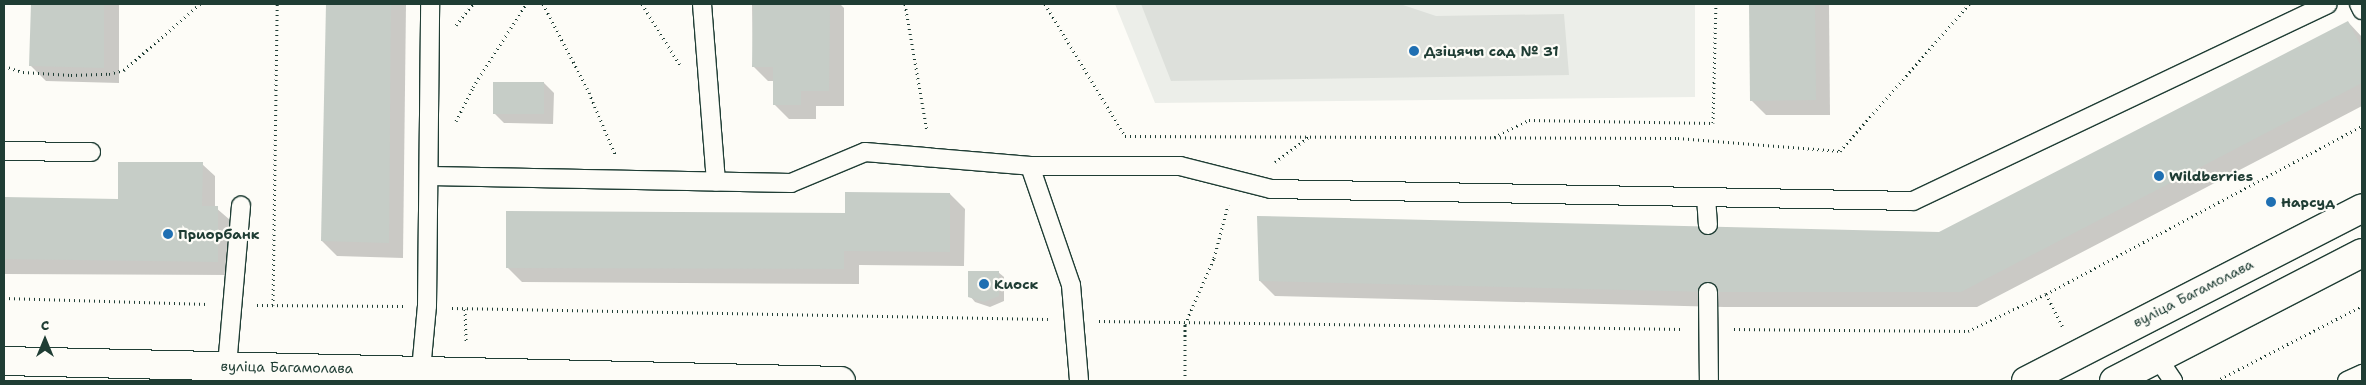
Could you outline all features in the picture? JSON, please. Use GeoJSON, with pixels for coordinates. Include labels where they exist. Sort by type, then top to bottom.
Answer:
{"type":"FeatureCollection","features":[{"type":"Feature","properties":{"kind":"main road","name":"вуліца Багамолава"},"geometry":{"type":"LineString","coordinates":[[2026,381],[2136,322],[2362,208]]}},
{"type":"Feature","properties":{"kind":"main road"},"geometry":{"type":"LineString","coordinates":[[2114,381],[2157,357],[2362,253]]}},
{"type":"Feature","properties":{"kind":"main road"},"geometry":{"type":"LineString","coordinates":[[2136,322],[2157,357]]}},
{"type":"Feature","properties":{"kind":"main road","name":"вуліца Багамолава"},"geometry":{"type":"LineString","coordinates":[[4,361],[228,366],[420,375],[841,381]]}},
{"type":"Feature","properties":{"kind":"lane"},"geometry":{"type":"LineString","coordinates":[[420,375],[427,306],[430,176],[430,4]]}},
{"type":"Feature","properties":{"kind":"lane"},"geometry":{"type":"LineString","coordinates":[[702,4],[716,181]]}},
{"type":"Feature","properties":{"kind":"lane"},"geometry":{"type":"LineString","coordinates":[[430,176],[791,183],[865,152],[1030,166],[1180,166],[1271,190],[1913,201],[2328,4]]}},
{"type":"Feature","properties":{"kind":"lane"},"geometry":{"type":"LineString","coordinates":[[2359,4],[2362,10]]}},
{"type":"Feature","properties":{"kind":"lane"},"geometry":{"type":"LineString","coordinates":[[4,151],[92,152]]}},
{"type":"Feature","properties":{"kind":"lane"},"geometry":{"type":"LineString","coordinates":[[1030,166],[1071,285],[1076,320],[1079,381]]}},
{"type":"Feature","properties":{"kind":"lane"},"geometry":{"type":"LineString","coordinates":[[1706,197],[1708,225]]}},
{"type":"Feature","properties":{"kind":"lane"},"geometry":{"type":"LineString","coordinates":[[228,366],[241,206]]}},
{"type":"Feature","properties":{"kind":"lane"},"geometry":{"type":"LineString","coordinates":[[1708,292],[1709,381]]}},
{"type":"Feature","properties":{"kind":"lane"},"geometry":{"type":"LineString","coordinates":[[2157,357],[2173,381]]}},
{"type":"Feature","properties":{"kind":"lane"},"geometry":{"type":"LineString","coordinates":[[2347,381],[2362,374]]}},
{"type":"Feature","properties":{"kind":"path"},"geometry":{"type":"LineString","coordinates":[[4,66],[23,72],[71,75],[109,74],[124,70],[200,4]]}},
{"type":"Feature","properties":{"kind":"path"},"geometry":{"type":"LineString","coordinates":[[273,305],[277,4]]}},
{"type":"Feature","properties":{"kind":"path"},"geometry":{"type":"LineString","coordinates":[[456,123],[473,87],[526,4]]}},
{"type":"Feature","properties":{"kind":"path"},"geometry":{"type":"LineString","coordinates":[[543,4],[587,88],[625,180]]}},
{"type":"Feature","properties":{"kind":"path"},"geometry":{"type":"LineString","coordinates":[[642,4],[684,71]]}},
{"type":"Feature","properties":{"kind":"path"},"geometry":{"type":"LineString","coordinates":[[905,4],[932,158]]}},
{"type":"Feature","properties":{"kind":"path"},"geometry":{"type":"LineString","coordinates":[[1045,4],[1143,166]]}},
{"type":"Feature","properties":{"kind":"path"},"geometry":{"type":"LineString","coordinates":[[1494,137],[1529,120],[1713,122],[1716,4]]}},
{"type":"Feature","properties":{"kind":"path"},"geometry":{"type":"LineString","coordinates":[[1125,136],[1678,138],[1840,151],[1969,4]]}},
{"type":"Feature","properties":{"kind":"path"},"geometry":{"type":"LineString","coordinates":[[4,298],[101,298],[233,305],[427,306],[1185,324],[1968,331],[2055,289],[2362,126]]}},
{"type":"Feature","properties":{"kind":"path"},"geometry":{"type":"LineString","coordinates":[[1185,381],[1185,324],[1214,258],[1228,206],[1246,183],[1311,136]]}},
{"type":"Feature","properties":{"kind":"path"},"geometry":{"type":"LineString","coordinates":[[2216,381],[2362,306]]}},
{"type":"Feature","properties":{"kind":"shaded area","name":"Дзіцячы сад № 31"},"geometry":{"type":"Polygon","coordinates":[[[1115,4],[1695,4],[1695,97],[1155,103],[1115,4]]]}},
{"type":"Feature","properties":{"kind":"shaded area"},"geometry":{"type":"Polygon","coordinates":[[[1141,4],[1400,4],[1436,16],[1564,14],[1569,75],[1171,81],[1141,4]]]}},
{"type":"Feature","properties":{"kind":"building"},"geometry":{"type":"Polygon","coordinates":[[[31,4],[104,4],[104,68],[29,66],[31,4]]]}},
{"type":"Feature","properties":{"kind":"building"},"geometry":{"type":"Polygon","coordinates":[[[326,4],[391,4],[389,243],[321,241],[326,4]]]}},
{"type":"Feature","properties":{"kind":"building"},"geometry":{"type":"Polygon","coordinates":[[[753,4],[830,4],[829,91],[801,91],[801,105],[773,105],[773,67],[752,67],[753,4]]]}},
{"type":"Feature","properties":{"kind":"building"},"geometry":{"type":"Polygon","coordinates":[[[1749,4],[1815,4],[1816,100],[1750,101],[1749,4]]]}},
{"type":"Feature","properties":{"kind":"building"},"geometry":{"type":"Polygon","coordinates":[[[2348,21],[2362,48],[2362,83],[1961,292],[1708,292],[1259,281],[1257,216],[1939,232],[2348,21]]]}},
{"type":"Feature","properties":{"kind":"building"},"geometry":{"type":"Polygon","coordinates":[[[493,82],[544,82],[544,114],[493,114],[493,82]]]}},
{"type":"Feature","properties":{"kind":"building"},"geometry":{"type":"Polygon","coordinates":[[[118,162],[203,162],[202,206],[218,206],[218,262],[4,259],[4,197],[118,199],[118,162]]]}},
{"type":"Feature","properties":{"kind":"building"},"geometry":{"type":"Polygon","coordinates":[[[845,192],[950,193],[950,252],[844,251],[844,269],[506,268],[506,211],[845,213],[845,192]]]}},
{"type":"Feature","properties":{"kind":"building","name":"Киоск"},"geometry":{"type":"Polygon","coordinates":[[[968,271],[999,271],[999,296],[984,302],[968,297],[968,271]]]}},
{"type":"Feature","properties":{"kind":"place","name":"Дзіцячы сад № 31"},"geometry":{"type":"Point","coordinates":[1414,51]}},
{"type":"Feature","properties":{"kind":"place","name":"Wildberries"},"geometry":{"type":"Point","coordinates":[2159,176]}},
{"type":"Feature","properties":{"kind":"place","name":"Нарсуд"},"geometry":{"type":"Point","coordinates":[2271,202]}},
{"type":"Feature","properties":{"kind":"place","name":"Приорбанк"},"geometry":{"type":"Point","coordinates":[168,234]}},
{"type":"Feature","properties":{"kind":"place","name":"Киоск"},"geometry":{"type":"Point","coordinates":[984,284]}}]}
